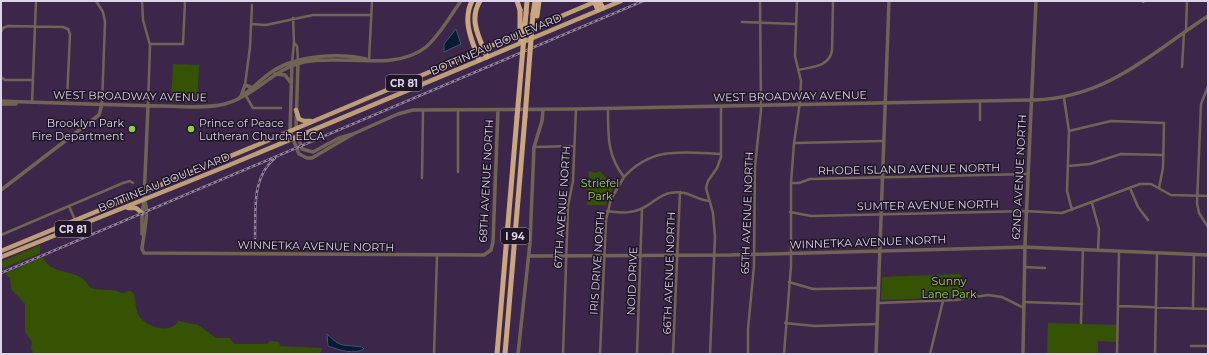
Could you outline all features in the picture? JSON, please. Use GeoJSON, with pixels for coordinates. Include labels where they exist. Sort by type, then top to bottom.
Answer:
{"type":"FeatureCollection","features":[{"type":"Feature","properties":{"kind":"highway"},"geometry":{"type":"LineString","coordinates":[[472,1],[467,16],[467,25],[479,60]]}},
{"type":"Feature","properties":{"kind":"highway"},"geometry":{"type":"LineString","coordinates":[[480,1],[475,10],[474,23],[476,32],[487,57]]}},
{"type":"Feature","properties":{"kind":"highway"},"geometry":{"type":"LineString","coordinates":[[517,1],[520,10],[519,93]]}},
{"type":"Feature","properties":{"kind":"highway","name":"I 94"},"geometry":{"type":"LineString","coordinates":[[497,354],[527,1]]}},
{"type":"Feature","properties":{"kind":"highway"},"geometry":{"type":"LineString","coordinates":[[534,1],[535,15]]}},
{"type":"Feature","properties":{"kind":"highway"},"geometry":{"type":"LineString","coordinates":[[535,15],[539,1]]}},
{"type":"Feature","properties":{"kind":"highway"},"geometry":{"type":"LineString","coordinates":[[596,1],[600,9]]}},
{"type":"Feature","properties":{"kind":"highway","name":"BOTTINEAU BOULEVARD"},"geometry":{"type":"LineString","coordinates":[[1,251],[296,129],[596,1]]}},
{"type":"Feature","properties":{"kind":"highway","name":"BOTTINEAU BOULEVARD"},"geometry":{"type":"LineString","coordinates":[[1,257],[144,200],[621,1]]}},
{"type":"Feature","properties":{"kind":"highway","name":"I 94"},"geometry":{"type":"LineString","coordinates":[[505,354],[528,77],[535,15]]}},
{"type":"Feature","properties":{"kind":"highway"},"geometry":{"type":"LineString","coordinates":[[296,110],[299,119],[301,120],[317,120]]}},
{"type":"Feature","properties":{"kind":"highway"},"geometry":{"type":"LineString","coordinates":[[122,209],[134,208],[138,209],[142,214]]}},
{"type":"Feature","properties":{"kind":"street"},"geometry":{"type":"LineString","coordinates":[[32,103],[36,1]]}},
{"type":"Feature","properties":{"kind":"street"},"geometry":{"type":"LineString","coordinates":[[1,190],[100,115],[102,104],[105,22],[103,12],[96,1]]}},
{"type":"Feature","properties":{"kind":"street"},"geometry":{"type":"LineString","coordinates":[[142,1],[143,20],[150,44],[144,200],[142,214],[143,236]]}},
{"type":"Feature","properties":{"kind":"street"},"geometry":{"type":"LineString","coordinates":[[150,44],[183,44],[185,1]]}},
{"type":"Feature","properties":{"kind":"street"},"geometry":{"type":"LineString","coordinates":[[369,60],[372,1]]}},
{"type":"Feature","properties":{"kind":"street"},"geometry":{"type":"LineString","coordinates":[[294,43],[296,46],[298,62],[319,57],[392,60],[409,56],[419,51],[434,38],[461,1]]}},
{"type":"Feature","properties":{"kind":"street","name":"65TH AVENUE NORTH"},"geometry":{"type":"LineString","coordinates":[[748,354],[754,255],[753,194],[760,106],[760,1]]}},
{"type":"Feature","properties":{"kind":"street"},"geometry":{"type":"LineString","coordinates":[[784,354],[789,282],[791,183],[794,143],[800,105],[801,81],[795,56],[797,1]]}},
{"type":"Feature","properties":{"kind":"street"},"geometry":{"type":"LineString","coordinates":[[798,70],[821,65],[830,57],[832,50],[833,1]]}},
{"type":"Feature","properties":{"kind":"street"},"geometry":{"type":"LineString","coordinates":[[876,354],[889,1]]}},
{"type":"Feature","properties":{"kind":"street","name":"62ND AVENUE NORTH"},"geometry":{"type":"LineString","coordinates":[[1023,354],[1024,267],[1036,1]]}},
{"type":"Feature","properties":{"kind":"street"},"geometry":{"type":"LineString","coordinates":[[1182,67],[1187,1]]}},
{"type":"Feature","properties":{"kind":"street"},"geometry":{"type":"LineString","coordinates":[[241,96],[245,85],[252,5]]}},
{"type":"Feature","properties":{"kind":"street"},"geometry":{"type":"LineString","coordinates":[[251,24],[266,24],[313,15],[371,15]]}},
{"type":"Feature","properties":{"kind":"street","name":"WEST BROADWAY AVENUE"},"geometry":{"type":"LineString","coordinates":[[292,63],[290,131],[302,149],[309,152],[316,151],[339,138],[353,134],[398,114],[423,110],[458,111],[720,107],[980,102],[1064,98],[1089,91],[1118,78],[1208,16]]}},
{"type":"Feature","properties":{"kind":"street"},"geometry":{"type":"LineString","coordinates":[[292,63],[294,43],[293,18]]}},
{"type":"Feature","properties":{"kind":"street"},"geometry":{"type":"LineString","coordinates":[[742,22],[796,24]]}},
{"type":"Feature","properties":{"kind":"street"},"geometry":{"type":"LineString","coordinates":[[1,32],[3,28],[8,26],[66,27],[69,31],[68,100]]}},
{"type":"Feature","properties":{"kind":"street","name":"WEST BROADWAY AVENUE"},"geometry":{"type":"LineString","coordinates":[[234,101],[241,96],[246,95],[272,71],[298,62],[295,137],[299,154],[307,158],[317,157],[353,134]]}},
{"type":"Feature","properties":{"kind":"street","name":"WEST BROADWAY AVENUE"},"geometry":{"type":"LineString","coordinates":[[1,104],[32,103],[211,106],[234,101],[246,95],[274,74],[292,63]]}},
{"type":"Feature","properties":{"kind":"street"},"geometry":{"type":"LineString","coordinates":[[274,74],[285,75],[291,84]]}},
{"type":"Feature","properties":{"kind":"street"},"geometry":{"type":"LineString","coordinates":[[1,78],[6,80],[33,80]]}},
{"type":"Feature","properties":{"kind":"street"},"geometry":{"type":"LineString","coordinates":[[245,85],[253,88]]}},
{"type":"Feature","properties":{"kind":"street"},"geometry":{"type":"LineString","coordinates":[[1208,86],[1201,104],[1197,196],[1199,213],[1208,227]]}},
{"type":"Feature","properties":{"kind":"street"},"geometry":{"type":"LineString","coordinates":[[246,95],[252,108],[281,108]]}},
{"type":"Feature","properties":{"kind":"street"},"geometry":{"type":"LineString","coordinates":[[1064,98],[1069,131],[1067,191],[1072,210]]}},
{"type":"Feature","properties":{"kind":"street","name":"WEST BROADWAY AVENUE"},"geometry":{"type":"LineString","coordinates":[[1,101],[25,103]]}},
{"type":"Feature","properties":{"kind":"street"},"geometry":{"type":"LineString","coordinates":[[980,102],[980,120]]}},
{"type":"Feature","properties":{"kind":"street"},"geometry":{"type":"LineString","coordinates":[[710,354],[715,255],[714,222],[706,192],[706,184],[717,168],[721,154],[720,107]]}},
{"type":"Feature","properties":{"kind":"street","name":"67TH AVENUE NORTH"},"geometry":{"type":"LineString","coordinates":[[563,354],[568,206],[573,188],[576,109]]}},
{"type":"Feature","properties":{"kind":"street"},"geometry":{"type":"LineString","coordinates":[[608,109],[609,147],[613,160],[624,177]]}},
{"type":"Feature","properties":{"kind":"street"},"geometry":{"type":"LineString","coordinates":[[422,178],[423,110]]}},
{"type":"Feature","properties":{"kind":"street","name":"68TH AVENUE NORTH"},"geometry":{"type":"LineString","coordinates":[[489,252],[493,242],[498,110]]}},
{"type":"Feature","properties":{"kind":"street"},"geometry":{"type":"LineString","coordinates":[[518,354],[529,256],[534,147],[542,121],[543,110]]}},
{"type":"Feature","properties":{"kind":"street"},"geometry":{"type":"LineString","coordinates":[[458,111],[458,172]]}},
{"type":"Feature","properties":{"kind":"street"},"geometry":{"type":"LineString","coordinates":[[1069,131],[1111,121],[1164,123],[1164,155],[1159,188]]}},
{"type":"Feature","properties":{"kind":"street"},"geometry":{"type":"LineString","coordinates":[[794,143],[884,141]]}},
{"type":"Feature","properties":{"kind":"street"},"geometry":{"type":"LineString","coordinates":[[534,147],[574,146]]}},
{"type":"Feature","properties":{"kind":"street","name":"IRIS DRIVE NORTH"},"geometry":{"type":"LineString","coordinates":[[600,354],[604,256],[608,211],[614,191],[624,177],[642,161],[664,153],[680,152],[721,154]]}},
{"type":"Feature","properties":{"kind":"street"},"geometry":{"type":"LineString","coordinates":[[1068,166],[1090,164],[1121,154],[1164,155]]}},
{"type":"Feature","properties":{"kind":"street","name":"RHODE ISLAND AVENUE NORTH"},"geometry":{"type":"LineString","coordinates":[[791,183],[799,183],[810,179],[1028,174]]}},
{"type":"Feature","properties":{"kind":"street"},"geometry":{"type":"LineString","coordinates":[[1,235],[130,181],[133,183]]}},
{"type":"Feature","properties":{"kind":"street","name":"SUMTER AVENUE NORTH"},"geometry":{"type":"LineString","coordinates":[[790,212],[811,216],[1027,212],[1062,213],[1147,183],[1167,193],[1208,196]]}},
{"type":"Feature","properties":{"kind":"street"},"geometry":{"type":"LineString","coordinates":[[1130,188],[1138,207],[1148,220]]}},
{"type":"Feature","properties":{"kind":"street"},"geometry":{"type":"LineString","coordinates":[[608,211],[628,213],[642,209],[662,195],[680,192],[688,193],[709,201]]}},
{"type":"Feature","properties":{"kind":"street","name":"66TH AVENUE NORTH"},"geometry":{"type":"LineString","coordinates":[[673,354],[680,192]]}},
{"type":"Feature","properties":{"kind":"street"},"geometry":{"type":"LineString","coordinates":[[143,236],[146,207],[144,200]]}},
{"type":"Feature","properties":{"kind":"street"},"geometry":{"type":"LineString","coordinates":[[1092,203],[1099,229],[1098,250]]}},
{"type":"Feature","properties":{"kind":"street"},"geometry":{"type":"LineString","coordinates":[[69,206],[75,220]]}},
{"type":"Feature","properties":{"kind":"street","name":"NOID DRIVE"},"geometry":{"type":"LineString","coordinates":[[637,354],[642,209]]}},
{"type":"Feature","properties":{"kind":"street","name":"WINNETKA AVENUE NORTH"},"geometry":{"type":"LineString","coordinates":[[143,236],[143,252],[481,256],[489,252]]}},
{"type":"Feature","properties":{"kind":"street","name":"WINNETKA AVENUE NORTH"},"geometry":{"type":"LineString","coordinates":[[529,256],[754,255],[1025,247],[1208,255]]}},
{"type":"Feature","properties":{"kind":"street"},"geometry":{"type":"LineString","coordinates":[[1081,323],[1083,250]]}},
{"type":"Feature","properties":{"kind":"street"},"geometry":{"type":"LineString","coordinates":[[1117,354],[1120,251]]}},
{"type":"Feature","properties":{"kind":"street"},"geometry":{"type":"LineString","coordinates":[[1155,354],[1157,253]]}},
{"type":"Feature","properties":{"kind":"street"},"geometry":{"type":"LineString","coordinates":[[1193,309],[1194,254]]}},
{"type":"Feature","properties":{"kind":"street"},"geometry":{"type":"LineString","coordinates":[[434,354],[437,256]]}},
{"type":"Feature","properties":{"kind":"street"},"geometry":{"type":"LineString","coordinates":[[1024,267],[1045,268]]}},
{"type":"Feature","properties":{"kind":"street"},"geometry":{"type":"LineString","coordinates":[[789,282],[813,289],[878,288]]}},
{"type":"Feature","properties":{"kind":"street"},"geometry":{"type":"LineString","coordinates":[[878,303],[943,301],[993,295],[1024,308]]}},
{"type":"Feature","properties":{"kind":"street"},"geometry":{"type":"LineString","coordinates":[[930,354],[943,301]]}},
{"type":"Feature","properties":{"kind":"street"},"geometry":{"type":"LineString","coordinates":[[1024,302],[1082,304]]}},
{"type":"Feature","properties":{"kind":"street"},"geometry":{"type":"LineString","coordinates":[[1118,306],[1208,310]]}},
{"type":"Feature","properties":{"kind":"street"},"geometry":{"type":"LineString","coordinates":[[785,323],[810,326],[877,324]]}},
{"type":"Feature","properties":{"kind":"street"},"geometry":{"type":"LineString","coordinates":[[1191,346],[1208,346]]}},
{"type":"Feature","properties":{"kind":"green space"},"geometry":{"type":"Polygon","coordinates":[[[173,64],[199,65],[197,102],[171,102],[173,64]]]}},
{"type":"Feature","properties":{"kind":"green space","name":"Striefel Park"},"geometry":{"type":"Polygon","coordinates":[[[589,171],[596,173],[600,171],[613,187],[606,205],[587,205],[589,171]]]}},
{"type":"Feature","properties":{"kind":"green space"},"geometry":{"type":"Polygon","coordinates":[[[40,245],[40,253],[1,269],[1,262],[40,245]]]}},
{"type":"Feature","properties":{"kind":"green space"},"geometry":{"type":"Polygon","coordinates":[[[43,257],[54,269],[80,277],[94,289],[122,293],[129,291],[132,292],[134,294],[139,316],[142,320],[158,328],[170,328],[178,321],[198,325],[216,338],[230,338],[234,344],[267,344],[270,341],[279,342],[280,346],[322,348],[320,354],[34,354],[31,349],[32,342],[25,332],[25,304],[11,289],[10,277],[8,277],[6,273],[43,257]]]}},
{"type":"Feature","properties":{"kind":"green space","name":"Sunny Lane Park"},"geometry":{"type":"Polygon","coordinates":[[[961,274],[963,297],[881,300],[882,277],[961,274]]]}},
{"type":"Feature","properties":{"kind":"green space"},"geometry":{"type":"Polygon","coordinates":[[[1048,323],[1117,325],[1116,342],[1098,341],[1098,354],[1047,354],[1048,323]]]}},
{"type":"Feature","properties":{"kind":"water"},"geometry":{"type":"Polygon","coordinates":[[[456,29],[461,44],[444,52],[444,44],[456,29]]]}},
{"type":"Feature","properties":{"kind":"water"},"geometry":{"type":"Polygon","coordinates":[[[327,334],[335,342],[362,347],[364,349],[351,352],[328,346],[327,334]]]}},
{"type":"Feature","properties":{"kind":"railway"},"geometry":{"type":"LineString","coordinates":[[1,273],[643,1]]}},
{"type":"Feature","properties":{"kind":"railway"},"geometry":{"type":"LineString","coordinates":[[255,238],[255,206],[258,185],[267,166],[275,158]]}},
{"type":"Feature","properties":{"kind":"place","name":"Brooklyn Park Fire Department"},"geometry":{"type":"Point","coordinates":[132,129]}},
{"type":"Feature","properties":{"kind":"place","name":"Prince of Peace Lutheran Church ELCA"},"geometry":{"type":"Point","coordinates":[191,129]}}]}
